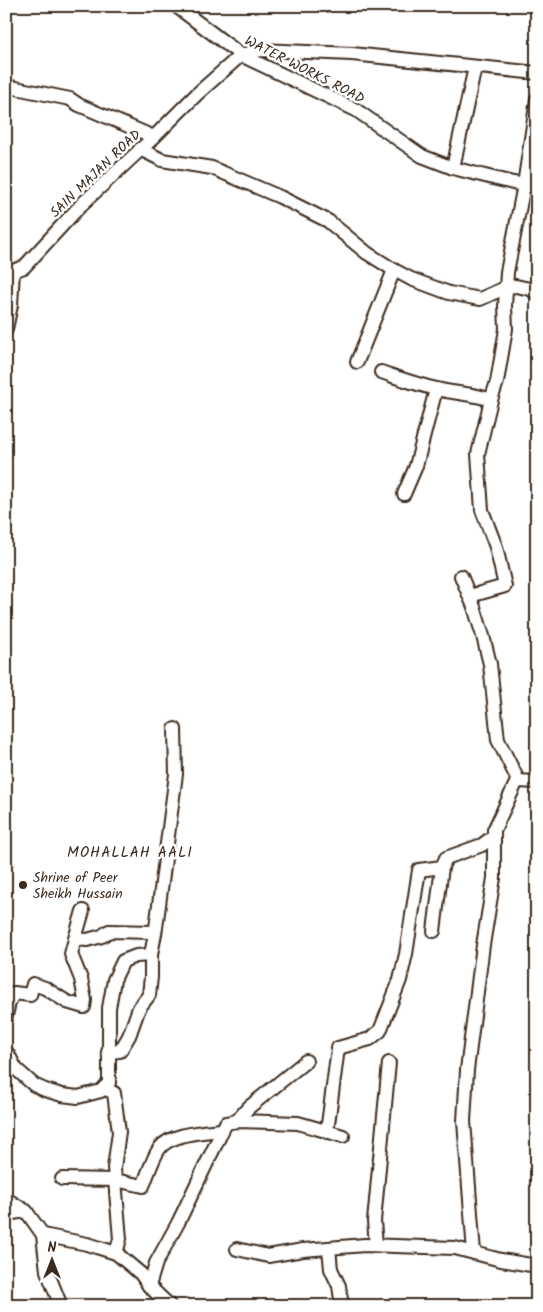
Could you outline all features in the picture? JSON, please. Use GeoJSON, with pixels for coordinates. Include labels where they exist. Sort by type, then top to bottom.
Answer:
{"type":"FeatureCollection","features":[{"type":"Feature","properties":{"kind":"street","name":"WATER WORKS ROAD"},"geometry":{"type":"LineString","coordinates":[[176,6],[242,56],[356,110],[422,156],[453,168],[531,186]]}},
{"type":"Feature","properties":{"kind":"street"},"geometry":{"type":"LineString","coordinates":[[242,56],[261,50],[352,54],[537,73]]}},
{"type":"Feature","properties":{"kind":"street","name":"SAIN MAJAN ROAD"},"geometry":{"type":"LineString","coordinates":[[6,329],[11,305],[10,269],[24,267],[80,206],[197,94],[242,56]]}},
{"type":"Feature","properties":{"kind":"street"},"geometry":{"type":"LineString","coordinates":[[453,168],[475,67]]}},
{"type":"Feature","properties":{"kind":"street"},"geometry":{"type":"LineString","coordinates":[[6,86],[70,99],[79,105],[154,137]]}},
{"type":"Feature","properties":{"kind":"street"},"geometry":{"type":"LineString","coordinates":[[470,596],[505,586],[496,547],[482,510],[478,454],[497,382],[506,329],[508,272],[531,186],[537,99]]}},
{"type":"Feature","properties":{"kind":"street"},"geometry":{"type":"LineString","coordinates":[[140,149],[162,160],[212,168],[280,197],[328,220],[367,253],[394,270],[411,279],[449,293],[480,299],[506,287],[516,286],[530,289],[537,293]]}},
{"type":"Feature","properties":{"kind":"street"},"geometry":{"type":"LineString","coordinates":[[357,362],[394,270]]}},
{"type":"Feature","properties":{"kind":"street"},"geometry":{"type":"LineString","coordinates":[[381,372],[436,389],[481,396],[491,400]]}},
{"type":"Feature","properties":{"kind":"street"},"geometry":{"type":"LineString","coordinates":[[404,494],[416,466],[436,389]]}},
{"type":"Feature","properties":{"kind":"street"},"geometry":{"type":"LineString","coordinates":[[461,576],[470,596],[490,664],[498,740],[517,781],[494,830],[494,878],[483,945],[467,1070],[464,1121],[474,1253]]}},
{"type":"Feature","properties":{"kind":"street"},"geometry":{"type":"LineString","coordinates":[[108,1052],[120,1051],[130,1036],[139,1008],[149,995],[151,956],[176,774],[175,729]]}},
{"type":"Feature","properties":{"kind":"street"},"geometry":{"type":"LineString","coordinates":[[517,781],[537,782]]}},
{"type":"Feature","properties":{"kind":"street"},"geometry":{"type":"LineString","coordinates":[[434,931],[442,867],[446,858],[482,845],[494,836]]}},
{"type":"Feature","properties":{"kind":"street"},"geometry":{"type":"LineString","coordinates":[[327,1132],[338,1048],[370,1039],[380,1031],[400,980],[420,870],[442,867]]}},
{"type":"Feature","properties":{"kind":"street"},"geometry":{"type":"LineString","coordinates":[[6,1016],[9,1002],[14,993],[30,995],[33,984],[45,988],[67,1002],[84,1007],[82,979],[71,954],[83,911]]}},
{"type":"Feature","properties":{"kind":"street"},"geometry":{"type":"LineString","coordinates":[[75,939],[87,940],[109,932],[155,932]]}},
{"type":"Feature","properties":{"kind":"street"},"geometry":{"type":"LineString","coordinates":[[6,1052],[16,1069],[34,1085],[45,1090],[78,1097],[101,1091],[109,1083],[109,1008],[114,980],[123,961],[136,956],[151,956]]}},
{"type":"Feature","properties":{"kind":"street"},"geometry":{"type":"LineString","coordinates":[[237,1121],[248,1108],[306,1061]]}},
{"type":"Feature","properties":{"kind":"street"},"geometry":{"type":"LineString","coordinates":[[376,1245],[374,1221],[389,1063]]}},
{"type":"Feature","properties":{"kind":"street"},"geometry":{"type":"LineString","coordinates":[[104,1088],[114,1093],[119,1132],[114,1168],[120,1239],[116,1253]]}},
{"type":"Feature","properties":{"kind":"street"},"geometry":{"type":"LineString","coordinates":[[149,1286],[156,1263],[178,1223],[226,1123],[237,1121],[298,1123],[343,1136]]}},
{"type":"Feature","properties":{"kind":"street"},"geometry":{"type":"LineString","coordinates":[[62,1179],[115,1180],[143,1186],[160,1148],[176,1137],[222,1130]]}},
{"type":"Feature","properties":{"kind":"street"},"geometry":{"type":"LineString","coordinates":[[6,1196],[8,1200],[26,1211],[43,1235],[47,1270],[61,1306]]}},
{"type":"Feature","properties":{"kind":"street"},"geometry":{"type":"LineString","coordinates":[[6,1214],[26,1211]]}},
{"type":"Feature","properties":{"kind":"street"},"geometry":{"type":"LineString","coordinates":[[43,1235],[87,1244],[116,1253],[141,1274],[149,1286],[170,1306]]}},
{"type":"Feature","properties":{"kind":"street"},"geometry":{"type":"LineString","coordinates":[[237,1249],[268,1256],[303,1250],[376,1245],[455,1248],[500,1260],[537,1266]]}},
{"type":"Feature","properties":{"kind":"street"},"geometry":{"type":"LineString","coordinates":[[329,1248],[330,1270],[339,1286],[342,1306]]}},
{"type":"Feature","properties":{"kind":"place","name":"Shrine of Peer Sheikh Hussain"},"geometry":{"type":"Point","coordinates":[23,885]}},
{"type":"Feature","properties":{"kind":"district","name":"MOHALLAH AALI"},"geometry":{"type":"Point","coordinates":[130,852]}}]}
